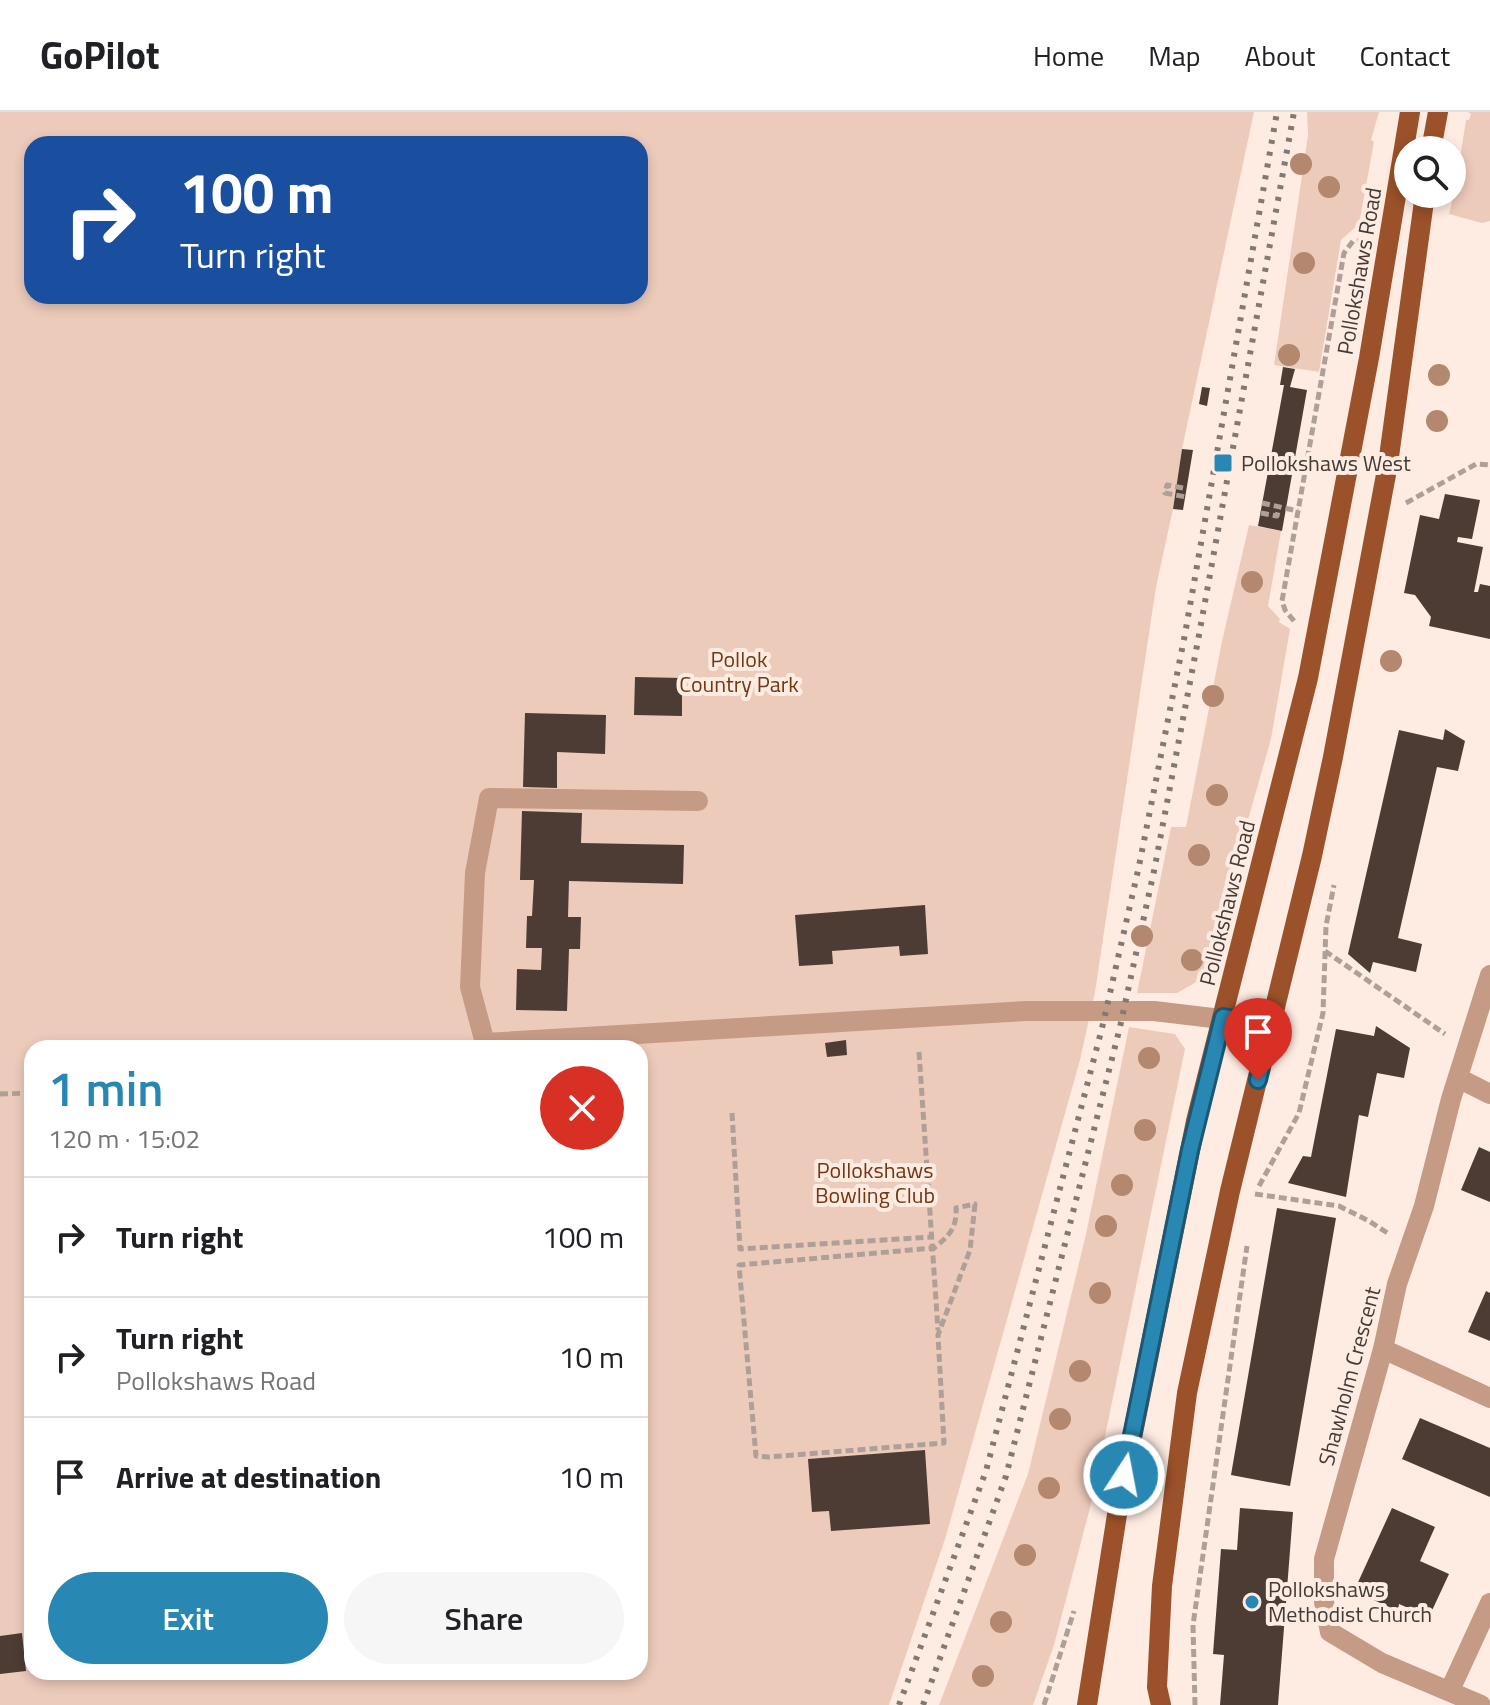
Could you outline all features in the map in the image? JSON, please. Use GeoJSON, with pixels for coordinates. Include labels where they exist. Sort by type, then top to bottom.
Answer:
{"type":"FeatureCollection","features":[{"type":"Feature","properties":{"kind":"main road","name":"Pollokshaws Road"},"geometry":{"type":"LineString","coordinates":[[1086,1705],[1109,1556],[1196,1121],[1308,678],[1369,358],[1410,112]]}},
{"type":"Feature","properties":{"kind":"main road"},"geometry":{"type":"LineString","coordinates":[[1434,136],[1438,112]]}},
{"type":"Feature","properties":{"kind":"main road"},"geometry":{"type":"LineString","coordinates":[[1161,1705],[1157,1687],[1162,1586],[1187,1393],[1230,1191],[1330,771],[1388,464],[1423,208]]}},
{"type":"Feature","properties":{"kind":"street"},"geometry":{"type":"LineString","coordinates":[[484,1040],[470,987],[475,873],[489,798],[698,801]]}},
{"type":"Feature","properties":{"kind":"street","name":"Shawholm Crescent"},"geometry":{"type":"LineString","coordinates":[[1481,1705],[1382,1663],[1330,1632],[1324,1602],[1324,1559],[1383,1349],[1397,1284],[1424,1206],[1458,1078],[1490,975]]}},
{"type":"Feature","properties":{"kind":"street"},"geometry":{"type":"LineString","coordinates":[[536,1040],[1026,1011],[1129,1010],[1223,1017],[1271,1025]]}},
{"type":"Feature","properties":{"kind":"street"},"geometry":{"type":"LineString","coordinates":[[1458,1078],[1490,1094]]}},
{"type":"Feature","properties":{"kind":"street"},"geometry":{"type":"LineString","coordinates":[[1383,1349],[1490,1398]]}},
{"type":"Feature","properties":{"kind":"street"},"geometry":{"type":"LineString","coordinates":[[1450,1690],[1490,1603]]}},
{"type":"Feature","properties":{"kind":"path"},"geometry":{"type":"LineString","coordinates":[[1316,630],[1298,625],[1282,604],[1344,253],[1353,241],[1387,245]]}},
{"type":"Feature","properties":{"kind":"path"},"geometry":{"type":"LineString","coordinates":[[1405,519],[1408,503],[1476,464],[1490,465]]}},
{"type":"Feature","properties":{"kind":"path"},"geometry":{"type":"LineString","coordinates":[[1183,488],[1167,485],[1165,493],[1186,497]]}},
{"type":"Feature","properties":{"kind":"path"},"geometry":{"type":"LineString","coordinates":[[1262,503],[1298,511]]}},
{"type":"Feature","properties":{"kind":"path"},"geometry":{"type":"LineString","coordinates":[[1261,513],[1277,516],[1279,507]]}},
{"type":"Feature","properties":{"kind":"path"},"geometry":{"type":"LineString","coordinates":[[1253,1208],[1255,1194],[1299,1113],[1323,1013],[1324,950],[1335,879]]}},
{"type":"Feature","properties":{"kind":"path"},"geometry":{"type":"LineString","coordinates":[[1324,950],[1467,1049]]}},
{"type":"Feature","properties":{"kind":"path"},"geometry":{"type":"LineString","coordinates":[[919,1052],[930,1237],[934,1248],[938,1335],[944,1443],[756,1456],[739,1265],[934,1248],[952,1233],[957,1222],[956,1208],[975,1204],[970,1250],[938,1335]]}},
{"type":"Feature","properties":{"kind":"path"},"geometry":{"type":"LineString","coordinates":[[0,1094],[24,1093]]}},
{"type":"Feature","properties":{"kind":"path"},"geometry":{"type":"LineString","coordinates":[[732,1113],[740,1249],[930,1237]]}},
{"type":"Feature","properties":{"kind":"path"},"geometry":{"type":"LineString","coordinates":[[1255,1194],[1339,1206],[1369,1221],[1410,1249]]}},
{"type":"Feature","properties":{"kind":"path"},"geometry":{"type":"LineString","coordinates":[[1195,1705],[1193,1625],[1248,1237]]}},
{"type":"Feature","properties":{"kind":"green space","name":"Pollok Country Park"},"geometry":{"type":"Polygon","coordinates":[[[0,112],[1254,112],[1182,449],[1156,587],[1095,992],[1080,1060],[946,1536],[889,1705],[0,1705],[0,112]]]}},
{"type":"Feature","properties":{"kind":"green space"},"geometry":{"type":"Polygon","coordinates":[[[1307,112],[1379,112],[1371,140],[1374,142],[1359,224],[1341,240],[1319,372],[1274,365],[1308,135],[1307,112]]]}},
{"type":"Feature","properties":{"kind":"green space"},"geometry":{"type":"Polygon","coordinates":[[[1468,112],[1490,112],[1490,221],[1482,223],[1449,214],[1450,208],[1466,208],[1466,136],[1463,136],[1466,120],[1471,114],[1468,112]]]}},
{"type":"Feature","properties":{"kind":"green space"},"geometry":{"type":"Polygon","coordinates":[[[1249,525],[1281,531],[1268,606],[1280,619],[1279,622],[1290,629],[1271,739],[1203,978],[1177,993],[1137,993],[1171,827],[1186,827],[1222,641],[1249,525]]]}},
{"type":"Feature","properties":{"kind":"green space"},"geometry":{"type":"Polygon","coordinates":[[[1129,1027],[1175,1034],[1185,1049],[1091,1504],[1054,1645],[1033,1705],[939,1705],[1028,1474],[1086,1234],[1129,1027]]]}},
{"type":"Feature","properties":{"kind":"building"},"geometry":{"type":"Polygon","coordinates":[[[1283,367],[1295,369],[1290,387],[1307,390],[1282,531],[1258,526],[1284,385],[1280,385],[1283,367]]]}},
{"type":"Feature","properties":{"kind":"building"},"geometry":{"type":"Polygon","coordinates":[[[1202,387],[1210,388],[1207,406],[1199,404],[1202,387]]]}},
{"type":"Feature","properties":{"kind":"building"},"geometry":{"type":"Polygon","coordinates":[[[1182,449],[1193,450],[1183,510],[1173,509],[1182,449]]]}},
{"type":"Feature","properties":{"kind":"building"},"geometry":{"type":"Polygon","coordinates":[[[1445,494],[1480,500],[1472,539],[1458,537],[1457,542],[1483,547],[1474,592],[1478,592],[1480,584],[1490,586],[1490,639],[1429,626],[1431,617],[1415,595],[1404,593],[1420,515],[1439,519],[1445,494]]]}},
{"type":"Feature","properties":{"kind":"building"},"geometry":{"type":"Polygon","coordinates":[[[635,677],[682,678],[682,716],[634,715],[635,677]]]}},
{"type":"Feature","properties":{"kind":"building"},"geometry":{"type":"Polygon","coordinates":[[[525,713],[606,715],[605,754],[557,752],[557,788],[523,787],[525,713]]]}},
{"type":"Feature","properties":{"kind":"building"},"geometry":{"type":"Polygon","coordinates":[[[1445,729],[1465,741],[1458,771],[1437,767],[1398,938],[1422,944],[1416,972],[1373,962],[1370,973],[1348,954],[1399,730],[1443,740],[1445,729]]]}},
{"type":"Feature","properties":{"kind":"building"},"geometry":{"type":"Polygon","coordinates":[[[522,811],[582,813],[581,843],[684,845],[683,884],[569,881],[568,917],[581,917],[580,949],[569,949],[567,1011],[516,1010],[517,969],[541,970],[542,948],[526,948],[527,916],[532,916],[534,880],[520,880],[522,811]]]}},
{"type":"Feature","properties":{"kind":"building"},"geometry":{"type":"Polygon","coordinates":[[[925,905],[928,954],[900,956],[899,946],[832,951],[833,964],[799,966],[795,915],[925,905]]]}},
{"type":"Feature","properties":{"kind":"building"},"geometry":{"type":"Polygon","coordinates":[[[1376,1026],[1410,1048],[1404,1078],[1377,1073],[1368,1117],[1359,1115],[1346,1197],[1288,1183],[1303,1156],[1311,1157],[1336,1029],[1374,1036],[1376,1026]]]}},
{"type":"Feature","properties":{"kind":"building"},"geometry":{"type":"Polygon","coordinates":[[[846,1040],[847,1055],[827,1057],[825,1043],[846,1040]]]}},
{"type":"Feature","properties":{"kind":"building"},"geometry":{"type":"Polygon","coordinates":[[[1479,1147],[1490,1152],[1490,1202],[1461,1190],[1479,1147]]]}},
{"type":"Feature","properties":{"kind":"building"},"geometry":{"type":"Polygon","coordinates":[[[1277,1208],[1336,1218],[1290,1486],[1231,1475],[1277,1208]]]}},
{"type":"Feature","properties":{"kind":"building"},"geometry":{"type":"Polygon","coordinates":[[[1486,1291],[1490,1293],[1490,1341],[1468,1332],[1486,1291]]]}},
{"type":"Feature","properties":{"kind":"building"},"geometry":{"type":"Polygon","coordinates":[[[1420,1418],[1490,1448],[1490,1497],[1402,1459],[1420,1418]]]}},
{"type":"Feature","properties":{"kind":"building"},"geometry":{"type":"Polygon","coordinates":[[[925,1450],[930,1524],[831,1531],[829,1511],[812,1512],[808,1459],[925,1450]]]}},
{"type":"Feature","properties":{"kind":"building","name":"Pollokshaws Methodist Church"},"geometry":{"type":"Polygon","coordinates":[[[1240,1508],[1293,1512],[1278,1705],[1220,1705],[1224,1655],[1213,1654],[1221,1549],[1237,1550],[1240,1508]]]}},
{"type":"Feature","properties":{"kind":"building"},"geometry":{"type":"Polygon","coordinates":[[[1392,1508],[1435,1527],[1420,1561],[1449,1574],[1429,1617],[1399,1604],[1398,1611],[1354,1591],[1392,1508]]]}},
{"type":"Feature","properties":{"kind":"building"},"geometry":{"type":"Polygon","coordinates":[[[22,1633],[24,1671],[0,1674],[0,1636],[22,1633]]]}},
{"type":"Feature","properties":{"kind":"railway"},"geometry":{"type":"LineString","coordinates":[[899,1705],[986,1471],[1102,1028],[1139,866],[1185,634],[1277,112]]}},
{"type":"Feature","properties":{"kind":"railway"},"geometry":{"type":"LineString","coordinates":[[923,1705],[1006,1476],[1120,1027],[1154,871],[1199,635],[1294,112]]}},
{"type":"Feature","properties":{"kind":"place","name":"Pollokshaws West"},"geometry":{"type":"Point","coordinates":[1223,463]}},
{"type":"Feature","properties":{"kind":"place","name":"Pollokshaws Methodist Church"},"geometry":{"type":"Point","coordinates":[1252,1602]}},
{"type":"Feature","properties":{"kind":"route"},"geometry":{"type":"LineString","coordinates":[[1124,1475],[1190,1150],[1223,1017],[1271,1025],[1258,1080]]}},
{"type":"Feature","properties":{"kind":"park label","name":"Pollokshaws Bowling Club"},"geometry":{"type":"Point","coordinates":[875,1182]}}]}
